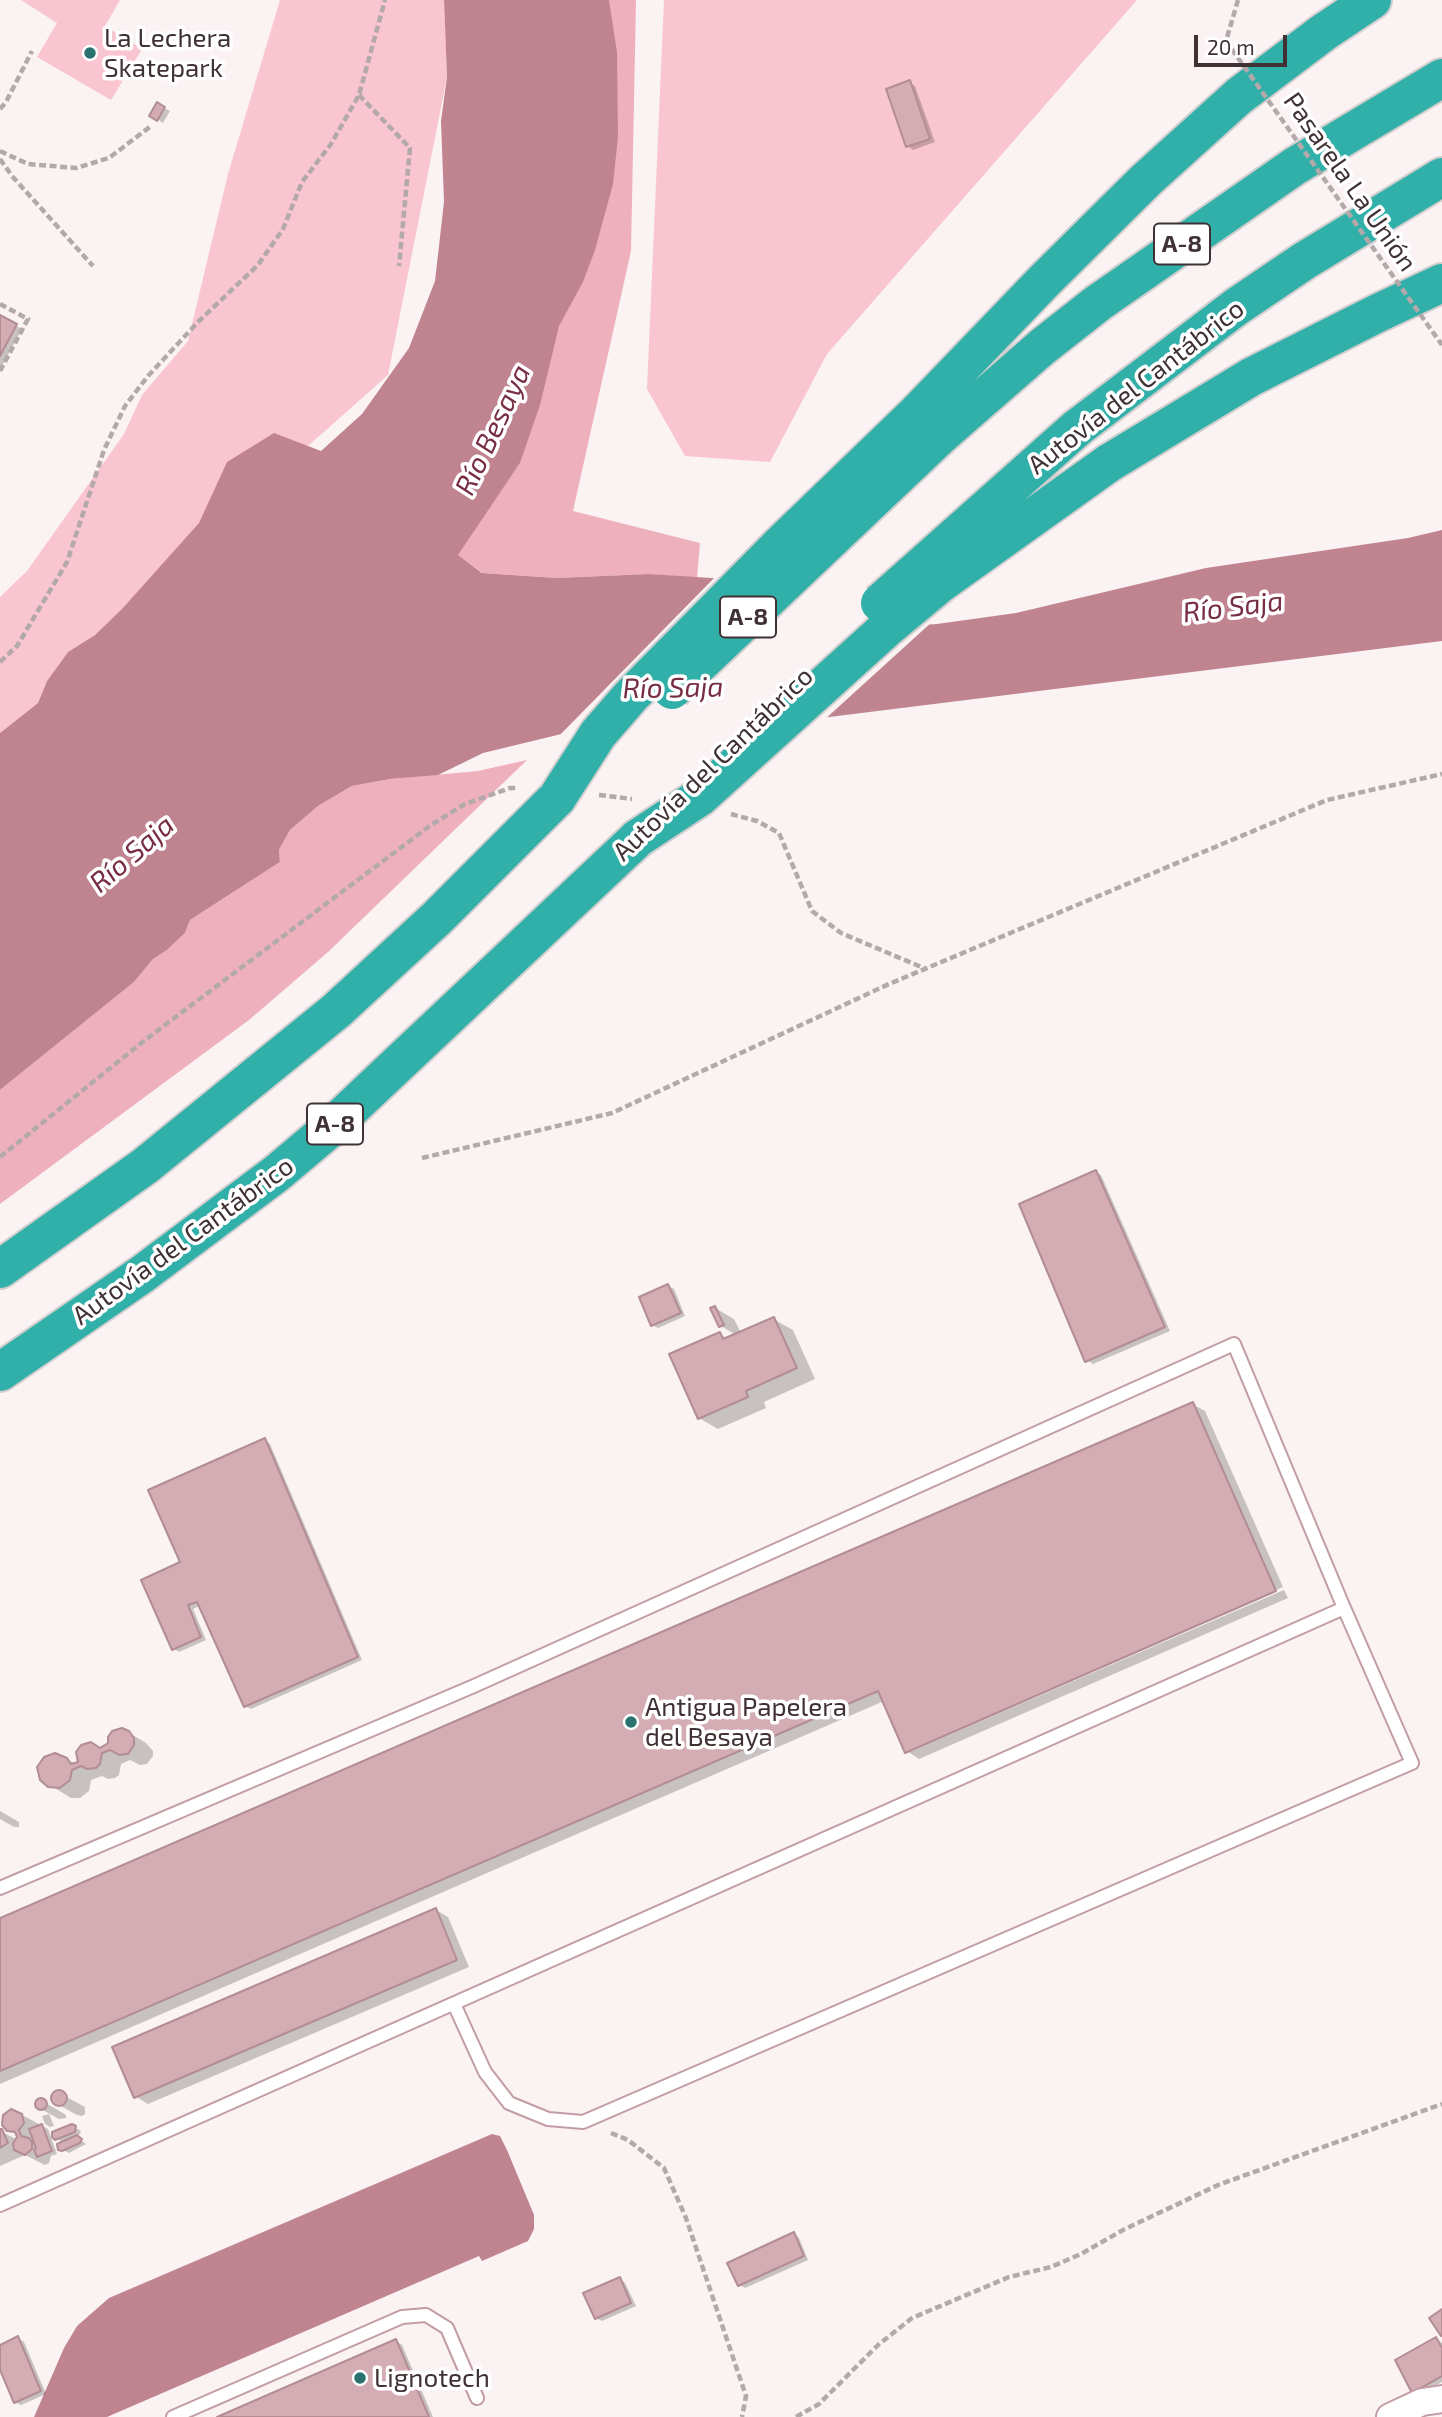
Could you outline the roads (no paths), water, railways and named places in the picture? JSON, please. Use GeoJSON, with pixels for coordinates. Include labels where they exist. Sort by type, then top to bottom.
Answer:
{"type":"FeatureCollection","features":[{"type":"Feature","properties":{"kind":"highway"},"geometry":{"type":"LineString","coordinates":[[929,425],[1045,280],[1137,189],[1239,96],[1305,38],[1354,0]]}},
{"type":"Feature","properties":{"kind":"highway"},"geometry":{"type":"LineString","coordinates":[[1239,96],[1324,32],[1372,0]]}},
{"type":"Feature","properties":{"kind":"highway","name":"A-8"},"geometry":{"type":"LineString","coordinates":[[0,1269],[145,1166],[336,1011],[437,918],[557,798],[592,768],[824,544],[929,425],[1042,347],[1107,296],[1295,166],[1442,78]]}},
{"type":"Feature","properties":{"kind":"highway","name":"Autovía del Cantábrico"},"geometry":{"type":"LineString","coordinates":[[0,1372],[141,1275],[298,1156],[328,1130],[638,838],[901,583],[1077,428],[1236,307],[1304,261],[1442,177]]}},
{"type":"Feature","properties":{"kind":"highway"},"geometry":{"type":"LineString","coordinates":[[638,838],[700,797],[887,628],[941,583],[1109,463],[1251,377],[1442,283]]}},
{"type":"Feature","properties":{"kind":"street"},"geometry":{"type":"LineString","coordinates":[[1390,2417],[1422,2402],[1442,2399]]}},
{"type":"Feature","properties":{"kind":"lane"},"geometry":{"type":"LineString","coordinates":[[0,1888],[474,1686],[1234,1344],[1412,1763],[583,2122],[548,2119],[509,2103],[485,2072],[454,2004]]}},
{"type":"Feature","properties":{"kind":"lane"},"geometry":{"type":"LineString","coordinates":[[0,2205],[1344,1608]]}},
{"type":"Feature","properties":{"kind":"lane"},"geometry":{"type":"LineString","coordinates":[[173,2417],[402,2317],[426,2315],[447,2328],[477,2398]]}},
{"type":"Feature","properties":{"kind":"water"},"geometry":{"type":"Polygon","coordinates":[[[444,0],[609,0],[617,52],[618,137],[613,184],[595,250],[583,282],[559,326],[540,405],[520,463],[458,555],[482,573],[557,578],[649,574],[727,579],[903,626],[1016,613],[1206,568],[1408,538],[1442,530],[1442,641],[813,719],[623,722],[483,753],[438,775],[390,779],[352,786],[318,806],[290,830],[279,850],[280,862],[190,920],[185,933],[153,959],[134,982],[0,1090],[0,733],[38,703],[47,681],[68,652],[95,635],[122,609],[199,523],[227,462],[274,433],[321,451],[362,414],[409,348],[435,281],[444,202],[441,121],[447,77],[444,0]]]}},
{"type":"Feature","properties":{"kind":"water"},"geometry":{"type":"Polygon","coordinates":[[[492,2134],[500,2136],[534,2215],[534,2229],[528,2241],[482,2261],[479,2256],[107,2417],[34,2417],[64,2348],[77,2326],[109,2298],[492,2134]]]}},
{"type":"Feature","properties":{"kind":"place","name":"La Lechera Skatepark"},"geometry":{"type":"Point","coordinates":[90,53]}},
{"type":"Feature","properties":{"kind":"place","name":"Antigua Papelera del Besaya"},"geometry":{"type":"Point","coordinates":[631,1722]}},
{"type":"Feature","properties":{"kind":"place","name":"Lignotech"},"geometry":{"type":"Point","coordinates":[360,2378]}},
{"type":"Feature","properties":{"kind":"water label","name":"Río Besaya"},"geometry":{"type":"Point","coordinates":[493,430]}},
{"type":"Feature","properties":{"kind":"water label","name":"Río Saja"},"geometry":{"type":"Point","coordinates":[1233,607]}},
{"type":"Feature","properties":{"kind":"water label","name":"Río Saja"},"geometry":{"type":"Point","coordinates":[673,688]}},
{"type":"Feature","properties":{"kind":"water label","name":"Río Saja"},"geometry":{"type":"Point","coordinates":[132,854]}}]}
